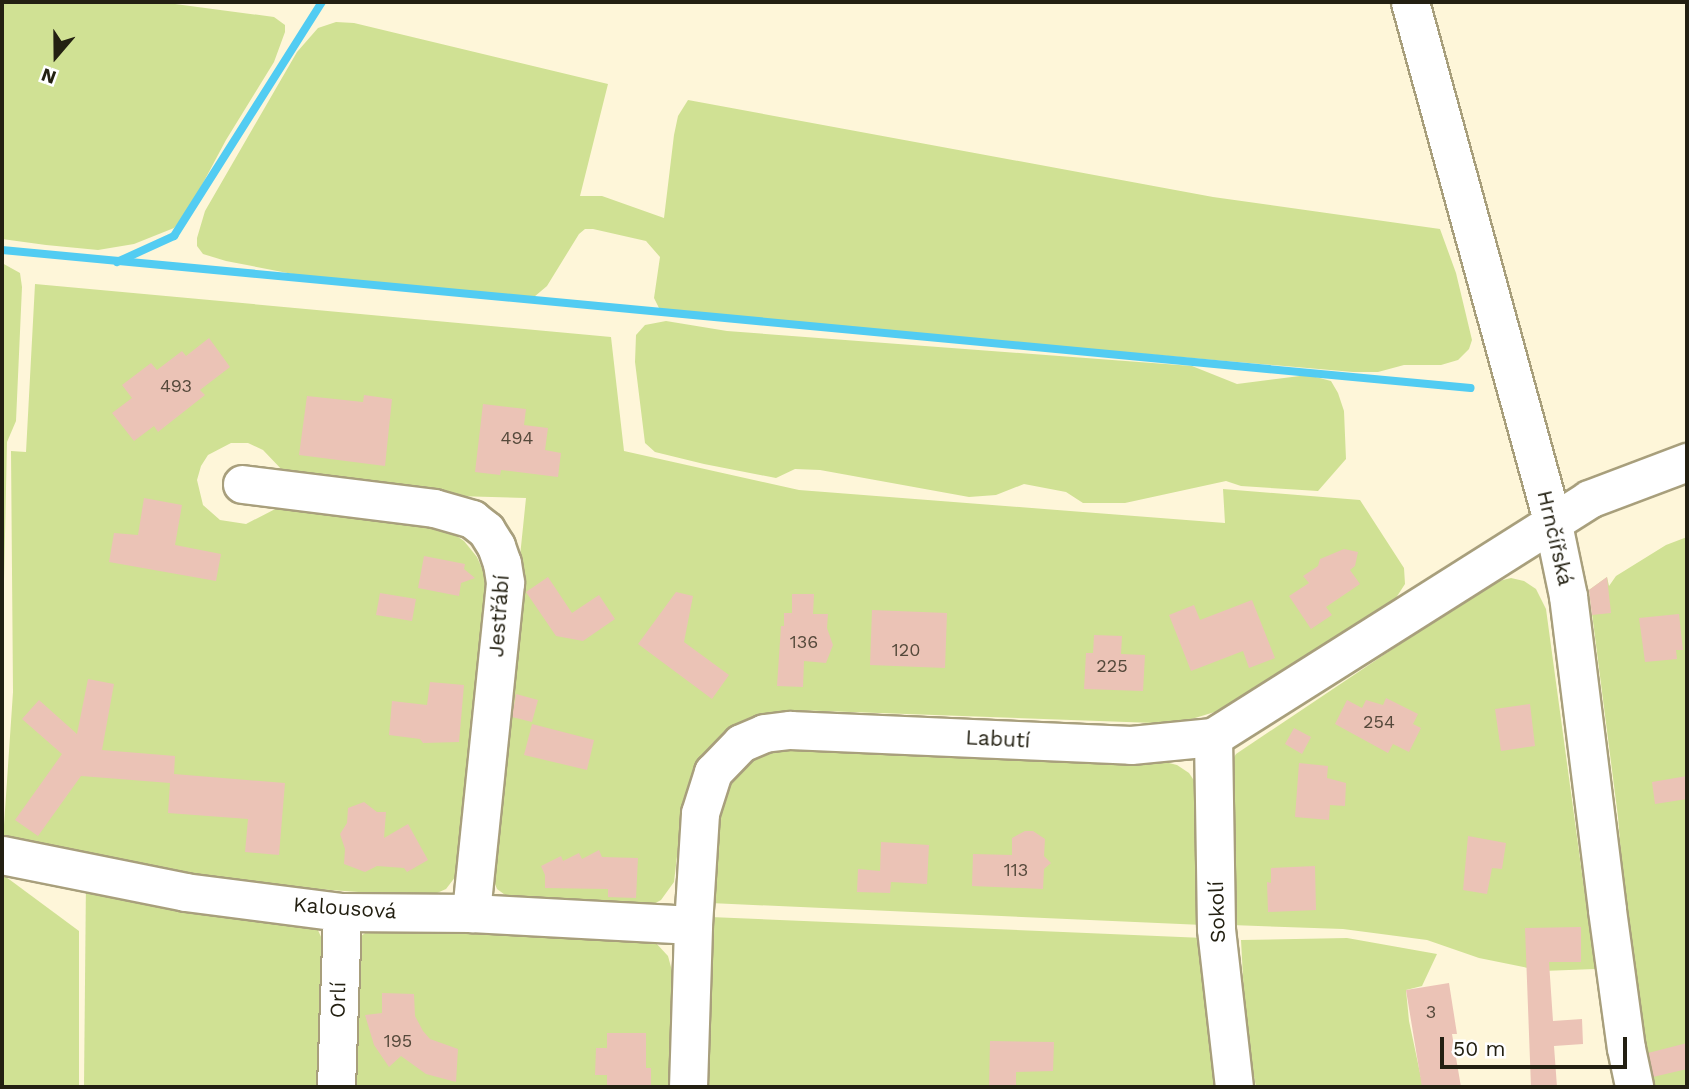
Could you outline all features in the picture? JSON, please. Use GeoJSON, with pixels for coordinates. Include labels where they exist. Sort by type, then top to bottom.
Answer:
{"type":"FeatureCollection","features":[{"type":"Feature","properties":{"kind":"street","name":"Hrnčířská"},"geometry":{"type":"LineString","coordinates":[[1410,2],[1553,524],[1568,596],[1609,924],[1634,1087]]}},
{"type":"Feature","properties":{"kind":"street","name":"Labutí"},"geometry":{"type":"LineString","coordinates":[[688,1087],[700,813],[713,772],[741,743],[764,733],[790,730],[1131,745],[1213,737],[1298,680],[1553,524],[1589,499],[1687,462]]}},
{"type":"Feature","properties":{"kind":"street","name":"Jestřábí"},"geometry":{"type":"LineString","coordinates":[[242,484],[434,508],[472,519],[486,530],[496,546],[505,583],[471,913]]}},
{"type":"Feature","properties":{"kind":"street","name":"Sokolí"},"geometry":{"type":"LineString","coordinates":[[1213,737],[1216,929],[1234,1087]]}},
{"type":"Feature","properties":{"kind":"street","name":"Kalousová"},"geometry":{"type":"LineString","coordinates":[[2,855],[185,892],[342,912],[471,913],[693,925]]}},
{"type":"Feature","properties":{"kind":"street","name":"Orlí"},"geometry":{"type":"LineString","coordinates":[[336,1087],[342,912]]}},
{"type":"Feature","properties":{"kind":"green space"},"geometry":{"type":"Polygon","coordinates":[[[2,2],[160,2],[274,17],[285,25],[285,32],[274,62],[226,140],[187,213],[174,228],[134,244],[98,250],[46,245],[2,239],[2,2]]]}},
{"type":"Feature","properties":{"kind":"green space"},"geometry":{"type":"Polygon","coordinates":[[[336,22],[354,23],[608,84],[580,196],[602,196],[664,218],[674,135],[678,116],[688,100],[1213,197],[1440,229],[1456,273],[1472,340],[1469,349],[1458,360],[1441,365],[1404,365],[1378,372],[1353,372],[683,314],[659,308],[654,298],[660,257],[646,241],[593,229],[585,229],[579,234],[547,286],[534,297],[303,276],[203,254],[197,246],[197,238],[205,211],[297,52],[318,28],[336,22]]]}},
{"type":"Feature","properties":{"kind":"green space"},"geometry":{"type":"Polygon","coordinates":[[[2,263],[20,273],[22,287],[16,421],[7,442],[2,675],[2,263]]]}},
{"type":"Feature","properties":{"kind":"green space"},"geometry":{"type":"Polygon","coordinates":[[[35,284],[611,337],[624,451],[799,490],[1225,523],[1223,489],[1360,500],[1404,568],[1405,584],[1392,604],[1228,708],[1185,721],[1154,723],[795,710],[754,717],[721,736],[697,765],[684,797],[674,882],[661,900],[650,906],[512,900],[497,889],[488,867],[526,498],[455,496],[285,473],[263,450],[248,443],[231,443],[208,455],[197,480],[203,505],[220,520],[246,524],[283,505],[442,526],[464,541],[477,557],[484,573],[487,600],[456,876],[446,889],[428,897],[233,883],[3,840],[13,692],[11,451],[26,452],[35,284]]]}},
{"type":"Feature","properties":{"kind":"green space"},"geometry":{"type":"Polygon","coordinates":[[[666,321],[727,331],[1192,366],[1237,384],[1308,375],[1331,381],[1338,393],[1344,411],[1346,459],[1318,491],[1241,486],[1226,481],[1125,503],[1083,503],[1066,492],[1024,484],[996,495],[969,497],[820,470],[795,469],[776,478],[704,464],[655,452],[645,443],[635,362],[636,335],[645,325],[666,321]]]}},
{"type":"Feature","properties":{"kind":"green space"},"geometry":{"type":"Polygon","coordinates":[[[1687,537],[1687,1087],[1652,1087],[1634,1016],[1618,817],[1589,590],[1607,577],[1609,586],[1616,576],[1666,545],[1687,537]]]}},
{"type":"Feature","properties":{"kind":"green space"},"geometry":{"type":"Polygon","coordinates":[[[1511,578],[1524,581],[1536,589],[1546,609],[1595,969],[1543,971],[1479,958],[1427,940],[1343,929],[1231,925],[1231,762],[1236,754],[1491,583],[1511,578]]]}},
{"type":"Feature","properties":{"kind":"green space"},"geometry":{"type":"Polygon","coordinates":[[[781,748],[1161,761],[1177,765],[1189,773],[1197,785],[1203,925],[710,903],[720,808],[729,784],[744,766],[764,754],[781,748]]]}},
{"type":"Feature","properties":{"kind":"green space"},"geometry":{"type":"Polygon","coordinates":[[[2,874],[79,931],[79,1087],[2,1087],[2,874]]]}},
{"type":"Feature","properties":{"kind":"green space"},"geometry":{"type":"Polygon","coordinates":[[[86,879],[307,919],[317,928],[322,939],[320,1087],[84,1087],[86,879]]]}},
{"type":"Feature","properties":{"kind":"green space"},"geometry":{"type":"Polygon","coordinates":[[[710,917],[1204,938],[1220,1087],[709,1087],[710,917]]]}},
{"type":"Feature","properties":{"kind":"green space"},"geometry":{"type":"Polygon","coordinates":[[[376,925],[649,939],[655,942],[668,956],[672,971],[671,1087],[349,1087],[357,939],[376,925]]]}},
{"type":"Feature","properties":{"kind":"green space"},"geometry":{"type":"Polygon","coordinates":[[[1347,938],[1437,954],[1422,986],[1406,990],[1409,1021],[1423,1087],[1256,1087],[1246,1034],[1241,940],[1347,938]]]}},
{"type":"Feature","properties":{"kind":"building"},"geometry":{"type":"Polygon","coordinates":[[[209,338],[230,367],[200,390],[205,395],[158,432],[154,426],[134,441],[112,413],[132,398],[122,385],[151,363],[157,370],[182,351],[186,356],[209,338]]]}},
{"type":"Feature","properties":{"kind":"building"},"geometry":{"type":"Polygon","coordinates":[[[364,395],[392,399],[385,466],[299,455],[307,396],[363,402],[364,395]]]}},
{"type":"Feature","properties":{"kind":"building"},"geometry":{"type":"Polygon","coordinates":[[[483,404],[526,409],[524,425],[548,428],[545,450],[561,453],[558,477],[501,470],[500,475],[475,472],[483,404]]]}},
{"type":"Feature","properties":{"kind":"building"},"geometry":{"type":"Polygon","coordinates":[[[144,498],[182,505],[175,545],[221,554],[216,581],[109,562],[114,533],[138,535],[144,498]]]}},
{"type":"Feature","properties":{"kind":"building"},"geometry":{"type":"Polygon","coordinates":[[[1344,549],[1358,552],[1355,566],[1350,570],[1360,584],[1326,607],[1332,615],[1311,629],[1289,596],[1309,583],[1303,576],[1318,566],[1320,559],[1344,549]]]}},
{"type":"Feature","properties":{"kind":"building"},"geometry":{"type":"Polygon","coordinates":[[[424,556],[465,564],[464,569],[475,578],[461,583],[459,596],[418,588],[424,556]]]}},
{"type":"Feature","properties":{"kind":"building"},"geometry":{"type":"Polygon","coordinates":[[[548,577],[572,613],[599,595],[615,619],[583,641],[556,636],[526,592],[548,577]]]}},
{"type":"Feature","properties":{"kind":"building"},"geometry":{"type":"Polygon","coordinates":[[[1607,577],[1611,613],[1592,615],[1589,590],[1607,577]]]}},
{"type":"Feature","properties":{"kind":"building"},"geometry":{"type":"Polygon","coordinates":[[[676,592],[693,596],[684,642],[729,675],[712,699],[638,644],[676,592]]]}},
{"type":"Feature","properties":{"kind":"building"},"geometry":{"type":"Polygon","coordinates":[[[380,593],[416,599],[412,621],[376,615],[380,593]]]}},
{"type":"Feature","properties":{"kind":"building"},"geometry":{"type":"Polygon","coordinates":[[[792,594],[814,594],[813,614],[828,614],[827,628],[833,645],[826,663],[804,661],[803,687],[777,686],[781,626],[784,626],[784,613],[792,613],[792,594]]]}},
{"type":"Feature","properties":{"kind":"building"},"geometry":{"type":"Polygon","coordinates":[[[1252,600],[1275,658],[1249,668],[1243,651],[1191,671],[1169,615],[1194,605],[1200,620],[1252,600]]]}},
{"type":"Feature","properties":{"kind":"building"},"geometry":{"type":"Polygon","coordinates":[[[872,610],[947,613],[945,668],[870,665],[872,610]]]}},
{"type":"Feature","properties":{"kind":"building"},"geometry":{"type":"Polygon","coordinates":[[[1679,614],[1683,650],[1676,650],[1677,659],[1645,662],[1639,618],[1679,614]]]}},
{"type":"Feature","properties":{"kind":"building"},"geometry":{"type":"Polygon","coordinates":[[[1094,635],[1122,636],[1121,654],[1145,655],[1143,691],[1084,689],[1086,653],[1093,653],[1094,635]]]}},
{"type":"Feature","properties":{"kind":"building"},"geometry":{"type":"Polygon","coordinates":[[[88,679],[114,684],[102,750],[175,756],[174,774],[285,783],[279,855],[245,852],[248,819],[168,813],[170,783],[81,776],[38,836],[15,820],[62,754],[22,719],[39,700],[77,734],[88,679]]]}},
{"type":"Feature","properties":{"kind":"building"},"geometry":{"type":"Polygon","coordinates":[[[430,682],[464,685],[459,742],[423,743],[420,739],[389,735],[392,701],[427,705],[430,682]]]}},
{"type":"Feature","properties":{"kind":"building"},"geometry":{"type":"Polygon","coordinates":[[[516,694],[538,700],[532,722],[512,717],[516,694]]]}},
{"type":"Feature","properties":{"kind":"building"},"geometry":{"type":"Polygon","coordinates":[[[1386,698],[1418,714],[1413,724],[1421,728],[1409,752],[1393,744],[1388,753],[1335,724],[1347,700],[1362,708],[1366,700],[1383,705],[1386,698]]]}},
{"type":"Feature","properties":{"kind":"building"},"geometry":{"type":"Polygon","coordinates":[[[1530,704],[1535,746],[1501,751],[1495,709],[1530,704]]]}},
{"type":"Feature","properties":{"kind":"building"},"geometry":{"type":"Polygon","coordinates":[[[532,724],[594,740],[587,770],[524,755],[532,724]]]}},
{"type":"Feature","properties":{"kind":"building"},"geometry":{"type":"Polygon","coordinates":[[[1294,728],[1311,737],[1302,754],[1285,744],[1294,728]]]}},
{"type":"Feature","properties":{"kind":"building"},"geometry":{"type":"Polygon","coordinates":[[[1299,763],[1328,766],[1327,778],[1346,783],[1345,806],[1330,805],[1329,820],[1295,817],[1299,763]]]}},
{"type":"Feature","properties":{"kind":"building"},"geometry":{"type":"Polygon","coordinates":[[[1687,776],[1687,799],[1655,804],[1652,782],[1687,776]]]}},
{"type":"Feature","properties":{"kind":"building"},"geometry":{"type":"Polygon","coordinates":[[[364,802],[377,812],[386,812],[384,838],[408,824],[428,860],[407,872],[404,868],[377,866],[365,872],[344,864],[345,849],[340,834],[347,823],[348,808],[364,802]]]}},
{"type":"Feature","properties":{"kind":"building"},"geometry":{"type":"Polygon","coordinates":[[[1025,831],[1033,831],[1045,839],[1044,856],[1051,863],[1044,869],[1043,889],[972,886],[973,854],[1012,855],[1012,838],[1025,831]]]}},
{"type":"Feature","properties":{"kind":"building"},"geometry":{"type":"Polygon","coordinates":[[[1468,836],[1506,843],[1502,869],[1492,868],[1487,894],[1463,890],[1468,836]]]}},
{"type":"Feature","properties":{"kind":"building"},"geometry":{"type":"Polygon","coordinates":[[[881,842],[929,845],[927,884],[891,882],[890,893],[857,892],[858,869],[880,871],[881,842]]]}},
{"type":"Feature","properties":{"kind":"building"},"geometry":{"type":"Polygon","coordinates":[[[599,850],[602,857],[638,858],[636,898],[608,897],[608,889],[545,888],[545,875],[541,866],[561,856],[563,861],[579,853],[582,859],[599,850]]]}},
{"type":"Feature","properties":{"kind":"building"},"geometry":{"type":"Polygon","coordinates":[[[1315,866],[1316,910],[1268,912],[1267,882],[1271,883],[1271,868],[1315,866]]]}},
{"type":"Feature","properties":{"kind":"building"},"geometry":{"type":"Polygon","coordinates":[[[1581,927],[1581,962],[1549,962],[1553,1021],[1582,1019],[1583,1044],[1554,1046],[1557,1087],[1531,1087],[1525,928],[1581,927]]]}},
{"type":"Feature","properties":{"kind":"building"},"geometry":{"type":"Polygon","coordinates":[[[1449,983],[1457,1034],[1452,1034],[1461,1087],[1422,1087],[1406,990],[1449,983]]]}},
{"type":"Feature","properties":{"kind":"building"},"geometry":{"type":"Polygon","coordinates":[[[382,993],[414,994],[415,1016],[423,1031],[430,1039],[458,1049],[456,1082],[426,1074],[401,1056],[389,1067],[374,1045],[365,1015],[382,1013],[382,993]]]}},
{"type":"Feature","properties":{"kind":"building"},"geometry":{"type":"Polygon","coordinates":[[[607,1033],[646,1033],[646,1068],[651,1068],[651,1087],[607,1087],[607,1075],[595,1075],[596,1048],[607,1048],[607,1033]]]}},
{"type":"Feature","properties":{"kind":"building"},"geometry":{"type":"Polygon","coordinates":[[[990,1041],[1054,1042],[1053,1071],[1016,1072],[1016,1087],[989,1087],[990,1041]]]}},
{"type":"Feature","properties":{"kind":"building"},"geometry":{"type":"Polygon","coordinates":[[[1687,1043],[1687,1069],[1653,1077],[1648,1053],[1687,1043]]]}},
{"type":"Feature","properties":{"kind":"waterway"},"geometry":{"type":"LineString","coordinates":[[117,262],[174,236],[322,2]]}},
{"type":"Feature","properties":{"kind":"waterway"},"geometry":{"type":"LineString","coordinates":[[2,250],[1471,388]]}}]}
